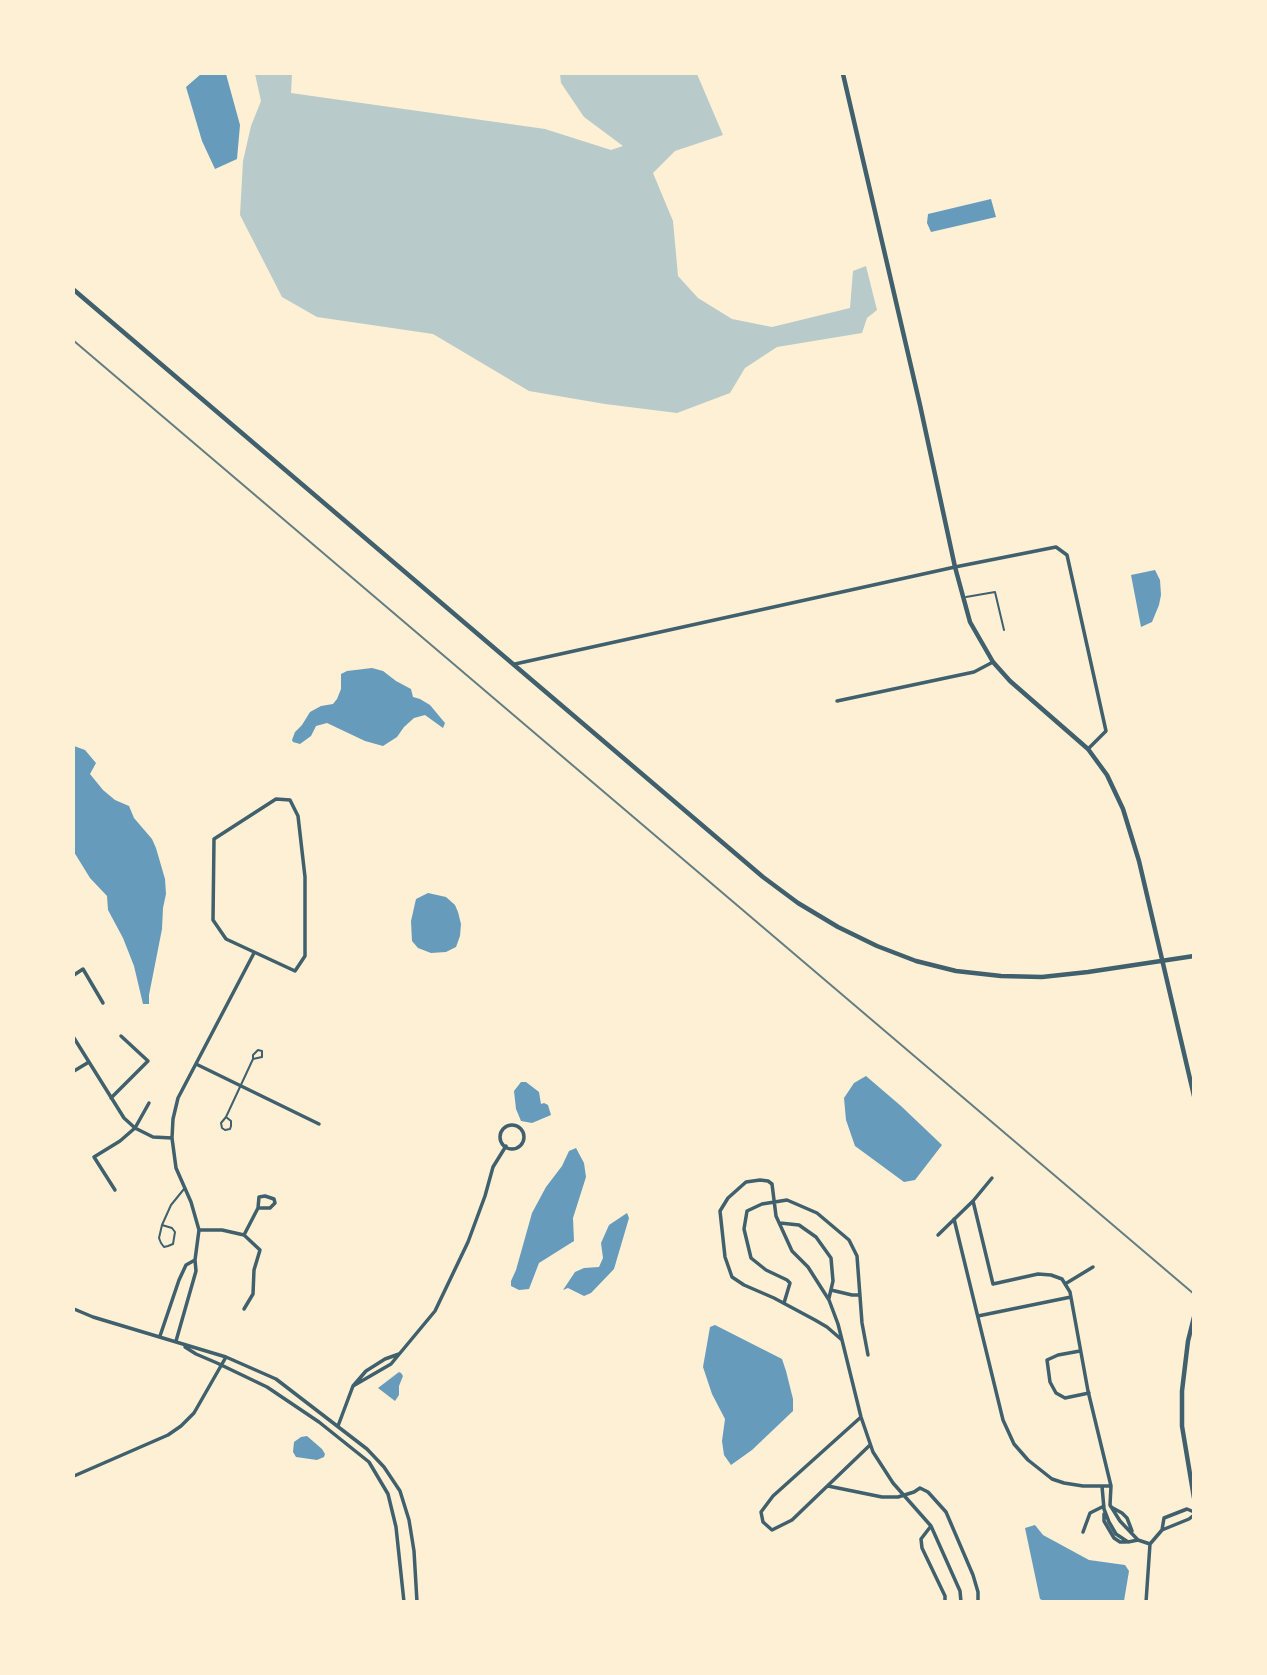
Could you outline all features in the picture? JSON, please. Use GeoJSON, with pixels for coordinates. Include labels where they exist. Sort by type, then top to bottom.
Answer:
{"type":"FeatureCollection","features":[{"type":"Feature","properties":{"kind":"street"},"geometry":{"type":"LineString","coordinates":[[843,74],[970,622],[993,662],[1010,681],[1088,750],[1107,775],[1123,809],[1139,861],[1194,1096]]}},
{"type":"Feature","properties":{"kind":"street"},"geometry":{"type":"LineString","coordinates":[[74,290],[765,878],[798,903],[838,927],[916,961],[956,971],[1001,976],[1042,976],[1194,956]]}},
{"type":"Feature","properties":{"kind":"street"},"geometry":{"type":"LineString","coordinates":[[514,664],[955,566],[1056,547],[1067,555],[1106,731],[1088,750]]}},
{"type":"Feature","properties":{"kind":"street"},"geometry":{"type":"LineString","coordinates":[[837,701],[974,673],[993,662]]}},
{"type":"Feature","properties":{"kind":"street"},"geometry":{"type":"LineString","coordinates":[[276,799],[290,800],[299,816],[305,877],[305,956],[295,971],[254,953],[226,939],[213,920],[214,839],[276,799]]}},
{"type":"Feature","properties":{"kind":"street"},"geometry":{"type":"LineString","coordinates":[[178,1342],[196,1271],[199,1230],[191,1202],[176,1168],[172,1138],[173,1119],[178,1098],[254,953]]}},
{"type":"Feature","properties":{"kind":"street"},"geometry":{"type":"LineString","coordinates":[[74,975],[83,970],[103,1003]]}},
{"type":"Feature","properties":{"kind":"street"},"geometry":{"type":"LineString","coordinates":[[111,1098],[148,1060],[121,1036]]}},
{"type":"Feature","properties":{"kind":"street"},"geometry":{"type":"LineString","coordinates":[[74,1038],[124,1118],[135,1128],[153,1137],[172,1138]]}},
{"type":"Feature","properties":{"kind":"street"},"geometry":{"type":"LineString","coordinates":[[74,1071],[89,1062]]}},
{"type":"Feature","properties":{"kind":"street"},"geometry":{"type":"LineString","coordinates":[[196,1064],[319,1124]]}},
{"type":"Feature","properties":{"kind":"street"},"geometry":{"type":"LineString","coordinates":[[115,1190],[94,1157],[135,1128],[149,1103]]}},
{"type":"Feature","properties":{"kind":"street"},"geometry":{"type":"LineString","coordinates":[[509,1125],[517,1126],[523,1131],[523,1142],[515,1149],[506,1146],[501,1138],[503,1130],[509,1125]]}},
{"type":"Feature","properties":{"kind":"street"},"geometry":{"type":"LineString","coordinates":[[338,1426],[353,1386],[391,1364],[435,1311],[468,1242],[493,1167],[506,1146]]}},
{"type":"Feature","properties":{"kind":"street"},"geometry":{"type":"LineString","coordinates":[[938,1235],[992,1178]]}},
{"type":"Feature","properties":{"kind":"street"},"geometry":{"type":"LineString","coordinates":[[842,1340],[827,1327],[732,1277],[725,1258],[720,1211],[728,1198],[746,1182],[760,1180],[772,1184],[776,1216],[792,1251],[808,1267],[828,1300],[842,1340],[861,1418],[873,1452],[893,1483],[931,1526],[960,1591],[961,1601]]}},
{"type":"Feature","properties":{"kind":"street"},"geometry":{"type":"LineString","coordinates":[[244,1234],[258,1208],[259,1197],[274,1199],[275,1203],[270,1208],[258,1208]]}},
{"type":"Feature","properties":{"kind":"street"},"geometry":{"type":"LineString","coordinates":[[784,1303],[790,1283],[751,1258],[744,1229],[747,1211],[762,1204],[788,1200],[817,1213],[849,1240],[857,1256],[862,1323],[868,1355]]}},
{"type":"Feature","properties":{"kind":"street"},"geometry":{"type":"LineString","coordinates":[[973,1201],[993,1284],[1038,1274],[1062,1279],[1065,1284],[1071,1297],[1080,1351],[1111,1486],[1111,1507],[1120,1521],[1133,1533],[1135,1541]]}},
{"type":"Feature","properties":{"kind":"street"},"geometry":{"type":"LineString","coordinates":[[954,1219],[1003,1420],[1014,1444],[1028,1460],[1052,1479],[1083,1486],[1111,1486]]}},
{"type":"Feature","properties":{"kind":"street"},"geometry":{"type":"LineString","coordinates":[[780,1223],[799,1225],[816,1237],[831,1258],[833,1281],[828,1300]]}},
{"type":"Feature","properties":{"kind":"street"},"geometry":{"type":"LineString","coordinates":[[199,1230],[244,1234],[260,1250],[254,1269],[253,1294],[244,1309]]}},
{"type":"Feature","properties":{"kind":"street"},"geometry":{"type":"LineString","coordinates":[[160,1336],[179,1280],[186,1265],[195,1260]]}},
{"type":"Feature","properties":{"kind":"street"},"geometry":{"type":"LineString","coordinates":[[1065,1284],[1093,1267]]}},
{"type":"Feature","properties":{"kind":"street"},"geometry":{"type":"LineString","coordinates":[[831,1290],[859,1295]]}},
{"type":"Feature","properties":{"kind":"street"},"geometry":{"type":"LineString","coordinates":[[978,1316],[1071,1297]]}},
{"type":"Feature","properties":{"kind":"street"},"geometry":{"type":"LineString","coordinates":[[74,1308],[93,1317],[226,1357],[276,1379],[373,1455],[400,1491],[409,1520],[417,1601]]}},
{"type":"Feature","properties":{"kind":"street"},"geometry":{"type":"LineString","coordinates":[[1194,1317],[1188,1340],[1182,1391],[1182,1426],[1194,1498]]}},
{"type":"Feature","properties":{"kind":"street"},"geometry":{"type":"LineString","coordinates":[[178,1342],[195,1354],[277,1394],[319,1422],[369,1462],[388,1494],[396,1527],[404,1601]]}},
{"type":"Feature","properties":{"kind":"street"},"geometry":{"type":"LineString","coordinates":[[1080,1351],[1047,1360],[1050,1382],[1056,1393],[1065,1398],[1089,1393]]}},
{"type":"Feature","properties":{"kind":"street"},"geometry":{"type":"LineString","coordinates":[[74,1476],[168,1436],[181,1426],[194,1413],[226,1357]]}},
{"type":"Feature","properties":{"kind":"street"},"geometry":{"type":"LineString","coordinates":[[861,1418],[773,1496],[761,1512],[763,1522],[772,1530],[792,1520],[870,1445]]}},
{"type":"Feature","properties":{"kind":"street"},"geometry":{"type":"LineString","coordinates":[[828,1486],[882,1497],[904,1495],[920,1488],[928,1492],[946,1512],[972,1574],[978,1601]]}},
{"type":"Feature","properties":{"kind":"street"},"geometry":{"type":"LineString","coordinates":[[1102,1486],[1104,1507],[1116,1534],[1128,1542],[1150,1544]]}},
{"type":"Feature","properties":{"kind":"street"},"geometry":{"type":"LineString","coordinates":[[1083,1532],[1090,1513],[1104,1507]]}},
{"type":"Feature","properties":{"kind":"street"},"geometry":{"type":"LineString","coordinates":[[1146,1601],[1150,1544],[1162,1530],[1189,1519],[1194,1513],[1187,1509],[1164,1518],[1162,1530]]}},
{"type":"Feature","properties":{"kind":"street"},"geometry":{"type":"LineString","coordinates":[[931,1526],[921,1539],[922,1548],[945,1601]]}},
{"type":"Feature","properties":{"kind":"lane"},"geometry":{"type":"LineString","coordinates":[[964,597],[995,592],[1004,630]]}},
{"type":"Feature","properties":{"kind":"lane"},"geometry":{"type":"LineString","coordinates":[[226,1117],[254,1059]]}},
{"type":"Feature","properties":{"kind":"lane"},"geometry":{"type":"LineString","coordinates":[[162,1225],[175,1232],[173,1244],[168,1247],[164,1247],[159,1238],[162,1225],[171,1205],[185,1188]]}},
{"type":"Feature","properties":{"kind":"shaded area"},"geometry":{"type":"Polygon","coordinates":[[[255,74],[292,74],[291,93],[545,129],[611,150],[623,146],[584,117],[561,83],[560,74],[697,74],[723,135],[675,151],[653,173],[673,221],[678,276],[698,298],[732,319],[772,327],[850,308],[853,271],[866,266],[877,310],[867,318],[862,333],[777,347],[745,368],[730,393],[677,413],[529,391],[433,334],[317,317],[282,297],[240,215],[243,161],[251,126],[261,101],[255,74]]]}},
{"type":"Feature","properties":{"kind":"water"},"geometry":{"type":"Polygon","coordinates":[[[201,74],[226,74],[240,125],[237,159],[215,169],[202,141],[186,87],[201,74]]]}},
{"type":"Feature","properties":{"kind":"water"},"geometry":{"type":"Polygon","coordinates":[[[991,199],[996,217],[931,232],[927,223],[928,214],[991,199]]]}},
{"type":"Feature","properties":{"kind":"water"},"geometry":{"type":"Polygon","coordinates":[[[1155,570],[1160,580],[1159,605],[1152,622],[1141,627],[1131,575],[1155,570]]]}},
{"type":"Feature","properties":{"kind":"water"},"geometry":{"type":"Polygon","coordinates":[[[372,668],[383,671],[411,689],[413,697],[430,705],[445,723],[443,728],[425,715],[414,718],[397,737],[383,746],[365,741],[327,723],[316,726],[311,736],[300,744],[293,742],[295,732],[310,712],[333,704],[337,699],[341,689],[341,674],[372,668]]]}},
{"type":"Feature","properties":{"kind":"water"},"geometry":{"type":"Polygon","coordinates":[[[74,746],[85,750],[96,763],[90,774],[115,800],[129,806],[134,818],[156,848],[165,879],[166,894],[149,1004],[143,1004],[134,966],[108,910],[107,896],[90,878],[74,852],[74,746]]]}},
{"type":"Feature","properties":{"kind":"water"},"geometry":{"type":"Polygon","coordinates":[[[428,893],[446,897],[458,912],[460,936],[456,947],[446,952],[431,953],[418,948],[412,941],[411,921],[416,899],[428,893]]]}},
{"type":"Feature","properties":{"kind":"water"},"geometry":{"type":"Polygon","coordinates":[[[866,1076],[942,1145],[915,1180],[904,1182],[855,1146],[846,1120],[844,1098],[854,1083],[866,1076]]]}},
{"type":"Feature","properties":{"kind":"water"},"geometry":{"type":"Polygon","coordinates":[[[521,1082],[526,1082],[539,1092],[541,1104],[548,1105],[551,1115],[532,1123],[521,1121],[516,1109],[514,1091],[521,1082]]]}},
{"type":"Feature","properties":{"kind":"water"},"geometry":{"type":"Polygon","coordinates":[[[576,1148],[584,1163],[586,1177],[573,1218],[574,1241],[539,1263],[529,1289],[519,1290],[511,1286],[511,1281],[532,1213],[569,1151],[576,1148]]]}},
{"type":"Feature","properties":{"kind":"water"},"geometry":{"type":"Polygon","coordinates":[[[627,1213],[629,1218],[614,1269],[591,1293],[584,1296],[568,1288],[563,1290],[575,1272],[599,1267],[603,1258],[601,1243],[609,1225],[627,1213]]]}},
{"type":"Feature","properties":{"kind":"water"},"geometry":{"type":"Polygon","coordinates":[[[715,1325],[782,1359],[793,1399],[793,1411],[752,1450],[731,1465],[724,1455],[722,1441],[725,1419],[712,1394],[703,1367],[710,1327],[715,1325]]]}},
{"type":"Feature","properties":{"kind":"water"},"geometry":{"type":"Polygon","coordinates":[[[399,1372],[403,1376],[395,1401],[378,1388],[399,1372]]]}},
{"type":"Feature","properties":{"kind":"water"},"geometry":{"type":"Polygon","coordinates":[[[307,1436],[322,1449],[324,1457],[317,1460],[296,1457],[293,1452],[294,1442],[307,1436]]]}},
{"type":"Feature","properties":{"kind":"water"},"geometry":{"type":"Polygon","coordinates":[[[1035,1525],[1043,1535],[1089,1560],[1125,1565],[1129,1571],[1124,1601],[1046,1602],[1040,1599],[1025,1528],[1035,1525]]]}},
{"type":"Feature","properties":{"kind":"railway"},"geometry":{"type":"LineString","coordinates":[[74,341],[1194,1294]]}}]}
